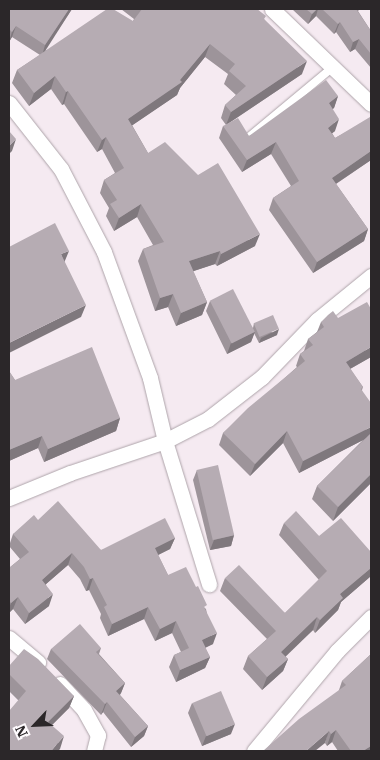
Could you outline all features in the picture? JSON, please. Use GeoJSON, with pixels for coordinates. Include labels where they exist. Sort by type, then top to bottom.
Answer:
{"type":"FeatureCollection","features":[{"type":"Feature","properties":{"kind":"street"},"geometry":{"type":"LineString","coordinates":[[272,9],[371,104]]}},
{"type":"Feature","properties":{"kind":"street"},"geometry":{"type":"LineString","coordinates":[[9,103],[62,168],[104,252],[150,378],[165,441],[209,584]]}},
{"type":"Feature","properties":{"kind":"street"},"geometry":{"type":"LineString","coordinates":[[9,498],[70,473],[165,441],[208,419],[262,377],[317,320],[371,276]]}},
{"type":"Feature","properties":{"kind":"street"},"geometry":{"type":"LineString","coordinates":[[254,751],[337,651],[371,617]]}},
{"type":"Feature","properties":{"kind":"street"},"geometry":{"type":"LineString","coordinates":[[9,638],[25,650],[84,710],[98,735],[94,751]]}},
{"type":"Feature","properties":{"kind":"lane"},"geometry":{"type":"LineString","coordinates":[[249,136],[333,66]]}},
{"type":"Feature","properties":{"kind":"building"},"geometry":{"type":"Polygon","coordinates":[[[9,9],[69,9],[45,45],[16,26],[12,32],[9,29],[9,9]]]}},
{"type":"Feature","properties":{"kind":"building"},"geometry":{"type":"Polygon","coordinates":[[[107,9],[113,9],[133,21],[142,9],[257,9],[266,16],[264,19],[307,61],[231,112],[225,105],[246,86],[229,71],[235,64],[210,44],[180,80],[182,82],[128,119],[148,153],[165,142],[198,175],[218,163],[260,234],[221,254],[220,251],[189,261],[207,302],[181,313],[173,294],[160,298],[143,249],[164,242],[141,204],[119,218],[110,204],[117,200],[104,180],[124,168],[106,137],[102,140],[68,91],[66,92],[55,76],[34,93],[17,70],[107,9]]]}},
{"type":"Feature","properties":{"kind":"building"},"geometry":{"type":"Polygon","coordinates":[[[306,9],[317,9],[312,14],[306,9]]]}},
{"type":"Feature","properties":{"kind":"building"},"geometry":{"type":"Polygon","coordinates":[[[322,9],[356,9],[371,31],[371,54],[359,39],[353,42],[340,22],[338,24],[322,9]]]}},
{"type":"Feature","properties":{"kind":"building"},"geometry":{"type":"Polygon","coordinates":[[[326,80],[338,96],[329,103],[339,119],[328,128],[335,138],[370,117],[371,119],[371,151],[332,178],[368,229],[317,262],[273,198],[299,181],[276,142],[247,160],[223,126],[238,118],[249,136],[326,80]]]}},
{"type":"Feature","properties":{"kind":"building"},"geometry":{"type":"Polygon","coordinates":[[[9,131],[16,139],[9,146],[9,131]]]}},
{"type":"Feature","properties":{"kind":"building"},"geometry":{"type":"Polygon","coordinates":[[[55,223],[69,251],[61,254],[86,305],[9,343],[9,247],[55,223]]]}},
{"type":"Feature","properties":{"kind":"building"},"geometry":{"type":"Polygon","coordinates":[[[233,289],[255,332],[232,344],[210,301],[233,289]]]}},
{"type":"Feature","properties":{"kind":"building"},"geometry":{"type":"Polygon","coordinates":[[[367,302],[371,309],[371,347],[346,362],[371,403],[371,427],[303,461],[287,431],[255,464],[223,433],[248,408],[305,361],[300,354],[313,345],[308,339],[324,327],[321,322],[328,315],[333,311],[338,318],[367,302]]]}},
{"type":"Feature","properties":{"kind":"building"},"geometry":{"type":"Polygon","coordinates":[[[273,315],[279,329],[260,337],[254,323],[273,315]]]}},
{"type":"Feature","properties":{"kind":"building"},"geometry":{"type":"Polygon","coordinates":[[[92,347],[120,418],[48,449],[42,436],[9,450],[9,371],[15,380],[92,347]]]}},
{"type":"Feature","properties":{"kind":"building"},"geometry":{"type":"Polygon","coordinates":[[[371,433],[371,474],[338,507],[317,486],[371,433]]]}},
{"type":"Feature","properties":{"kind":"building"},"geometry":{"type":"Polygon","coordinates":[[[218,465],[234,535],[213,540],[197,470],[218,465]]]}},
{"type":"Feature","properties":{"kind":"building"},"geometry":{"type":"Polygon","coordinates":[[[58,501],[101,550],[165,518],[175,538],[155,548],[168,575],[186,567],[196,587],[198,586],[207,605],[204,607],[217,633],[202,640],[210,657],[180,670],[174,655],[189,648],[176,621],[160,629],[148,607],[112,624],[104,607],[107,605],[93,578],[90,579],[84,567],[72,553],[42,580],[53,594],[29,613],[18,597],[11,603],[9,601],[9,568],[29,552],[13,534],[34,515],[38,520],[58,501]]]}},
{"type":"Feature","properties":{"kind":"building"},"geometry":{"type":"Polygon","coordinates":[[[296,511],[319,536],[341,518],[371,552],[371,568],[340,594],[343,598],[320,620],[317,617],[281,652],[288,659],[267,677],[248,656],[276,631],[225,578],[239,565],[285,613],[327,571],[284,523],[296,511]]]}},
{"type":"Feature","properties":{"kind":"building"},"geometry":{"type":"Polygon","coordinates":[[[80,624],[101,648],[96,652],[125,683],[116,691],[148,726],[135,737],[107,702],[105,704],[51,649],[80,624]]]}},
{"type":"Feature","properties":{"kind":"building"},"geometry":{"type":"Polygon","coordinates":[[[24,649],[38,659],[74,696],[48,722],[64,736],[51,751],[9,751],[9,711],[26,691],[9,674],[9,666],[24,649]]]}},
{"type":"Feature","properties":{"kind":"building"},"geometry":{"type":"Polygon","coordinates":[[[371,654],[371,746],[363,751],[351,751],[336,730],[331,734],[329,731],[306,751],[263,751],[299,719],[346,685],[342,681],[371,654]]]}},
{"type":"Feature","properties":{"kind":"building"},"geometry":{"type":"Polygon","coordinates":[[[221,691],[235,724],[207,736],[192,703],[221,691]]]}}]}
